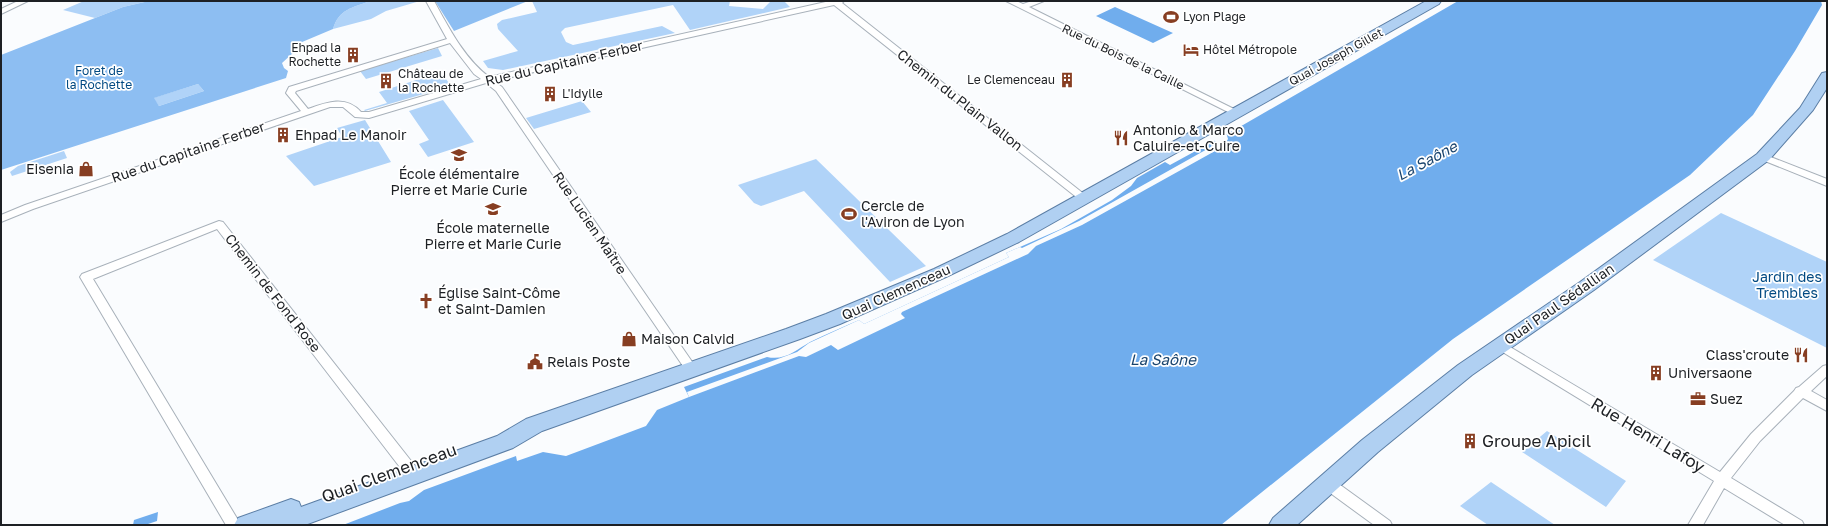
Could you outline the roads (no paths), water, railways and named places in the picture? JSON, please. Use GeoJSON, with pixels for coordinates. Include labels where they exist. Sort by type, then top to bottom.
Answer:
{"type":"FeatureCollection","features":[{"type":"Feature","properties":{"kind":"main road","name":"Quai Joseph Gillet"},"geometry":{"type":"LineString","coordinates":[[1237,113],[1435,1]]}},
{"type":"Feature","properties":{"kind":"main road","name":"Quai Paul Sédallian"},"geometry":{"type":"LineString","coordinates":[[1281,525],[1327,483],[1394,426],[1500,345],[1587,286],[1763,157],[1806,110],[1827,76]]}},
{"type":"Feature","properties":{"kind":"main road","name":"Quai Clemenceau"},"geometry":{"type":"LineString","coordinates":[[278,525],[503,432],[534,426],[833,319],[929,278],[1013,238],[1237,113]]}},
{"type":"Feature","properties":{"kind":"main road","name":"Quai Clemenceau"},"geometry":{"type":"LineString","coordinates":[[246,525],[411,471]]}},
{"type":"Feature","properties":{"kind":"street"},"geometry":{"type":"LineString","coordinates":[[1,12],[24,1]]}},
{"type":"Feature","properties":{"kind":"street","name":"Rue Lucien Maître"},"geometry":{"type":"LineString","coordinates":[[430,1],[452,40],[480,76],[499,89],[691,369]]}},
{"type":"Feature","properties":{"kind":"street","name":"Rue du Capitaine Ferber"},"geometry":{"type":"LineString","coordinates":[[1,219],[29,207],[306,112],[336,104],[351,106],[360,116],[369,115],[487,80],[838,1]]}},
{"type":"Feature","properties":{"kind":"street","name":"Chemin du Plain Vallon"},"geometry":{"type":"LineString","coordinates":[[838,1],[1084,198]]}},
{"type":"Feature","properties":{"kind":"street","name":"Rue du Bois de la Caille"},"geometry":{"type":"LineString","coordinates":[[1010,1],[1237,113]]}},
{"type":"Feature","properties":{"kind":"street"},"geometry":{"type":"LineString","coordinates":[[1022,7],[1040,1]]}},
{"type":"Feature","properties":{"kind":"street"},"geometry":{"type":"LineString","coordinates":[[306,112],[290,93],[292,89],[452,40]]}},
{"type":"Feature","properties":{"kind":"street"},"geometry":{"type":"LineString","coordinates":[[1763,157],[1827,183]]}},
{"type":"Feature","properties":{"kind":"street","name":"Chemin de Fond Rose"},"geometry":{"type":"LineString","coordinates":[[234,525],[86,277],[219,224],[411,471]]}},
{"type":"Feature","properties":{"kind":"street","name":"Rue Henri Lafoy"},"geometry":{"type":"LineString","coordinates":[[1500,345],[1797,525]]}},
{"type":"Feature","properties":{"kind":"street"},"geometry":{"type":"LineString","coordinates":[[1695,525],[1722,480],[1735,462],[1800,392],[1827,369]]}},
{"type":"Feature","properties":{"kind":"street"},"geometry":{"type":"LineString","coordinates":[[1800,392],[1827,406]]}},
{"type":"Feature","properties":{"kind":"street"},"geometry":{"type":"LineString","coordinates":[[1327,483],[1385,525]]}},
{"type":"Feature","properties":{"kind":"water","name":"La Saône"},"geometry":{"type":"Polygon","coordinates":[[[1458,1],[1821,1],[1822,5],[1795,51],[1753,115],[1690,175],[1453,339],[1221,525],[343,525],[409,501],[424,490],[516,456],[517,461],[543,452],[566,456],[646,426],[657,410],[689,397],[684,387],[767,357],[773,358],[785,356],[834,331],[859,320],[864,324],[1009,257],[1006,253],[1061,229],[1112,200],[1131,186],[1137,178],[1165,162],[1170,165],[1243,125],[1458,1]]]}},
{"type":"Feature","properties":{"kind":"water"},"geometry":{"type":"Polygon","coordinates":[[[1115,7],[1173,33],[1153,43],[1096,16],[1115,7]]]}},
{"type":"Feature","properties":{"kind":"water"},"geometry":{"type":"Polygon","coordinates":[[[158,512],[157,521],[145,525],[133,525],[134,520],[158,512]]]}},
{"type":"Feature","properties":{"kind":"place","name":"Lyon Plage"},"geometry":{"type":"Point","coordinates":[1171,17]}},
{"type":"Feature","properties":{"kind":"place","name":"Hôtel Métropole"},"geometry":{"type":"Point","coordinates":[1191,50]}},
{"type":"Feature","properties":{"kind":"place","name":"Ehpad la Rochette"},"geometry":{"type":"Point","coordinates":[353,55]}},
{"type":"Feature","properties":{"kind":"place","name":"Le Clemenceau"},"geometry":{"type":"Point","coordinates":[1067,80]}},
{"type":"Feature","properties":{"kind":"place","name":"Château de la Rochette"},"geometry":{"type":"Point","coordinates":[386,81]}},
{"type":"Feature","properties":{"kind":"place","name":"L'Idylle"},"geometry":{"type":"Point","coordinates":[550,94]}},
{"type":"Feature","properties":{"kind":"place","name":"Ehpad Le Manoir"},"geometry":{"type":"Point","coordinates":[283,135]}},
{"type":"Feature","properties":{"kind":"place","name":"Antonio & Marco Caluire-et-Cuire"},"geometry":{"type":"Point","coordinates":[1121,138]}},
{"type":"Feature","properties":{"kind":"place","name":"École élémentaire Pierre et Marie Curie"},"geometry":{"type":"Point","coordinates":[459,155]}},
{"type":"Feature","properties":{"kind":"place","name":"Eisenia"},"geometry":{"type":"Point","coordinates":[86,169]}},
{"type":"Feature","properties":{"kind":"place","name":"École maternelle Pierre et Marie Curie"},"geometry":{"type":"Point","coordinates":[493,209]}},
{"type":"Feature","properties":{"kind":"place","name":"Cercle de l'Aviron de Lyon"},"geometry":{"type":"Point","coordinates":[849,214]}},
{"type":"Feature","properties":{"kind":"place","name":"Église Saint-Côme et Saint-Damien"},"geometry":{"type":"Point","coordinates":[426,301]}},
{"type":"Feature","properties":{"kind":"place","name":"Maison Calvid"},"geometry":{"type":"Point","coordinates":[629,339]}},
{"type":"Feature","properties":{"kind":"place","name":"Class'croute"},"geometry":{"type":"Point","coordinates":[1801,355]}},
{"type":"Feature","properties":{"kind":"place","name":"Relais Poste"},"geometry":{"type":"Point","coordinates":[535,362]}},
{"type":"Feature","properties":{"kind":"place","name":"Universaone"},"geometry":{"type":"Point","coordinates":[1656,373]}},
{"type":"Feature","properties":{"kind":"place","name":"Suez"},"geometry":{"type":"Point","coordinates":[1698,399]}},
{"type":"Feature","properties":{"kind":"place","name":"Groupe Apicil"},"geometry":{"type":"Point","coordinates":[1470,441]}},
{"type":"Feature","properties":{"kind":"park label","name":"Foret de la Rochette"},"geometry":{"type":"Point","coordinates":[99,78]}},
{"type":"Feature","properties":{"kind":"park label","name":"Jardin des Trembles"},"geometry":{"type":"Point","coordinates":[1787,286]}}]}
